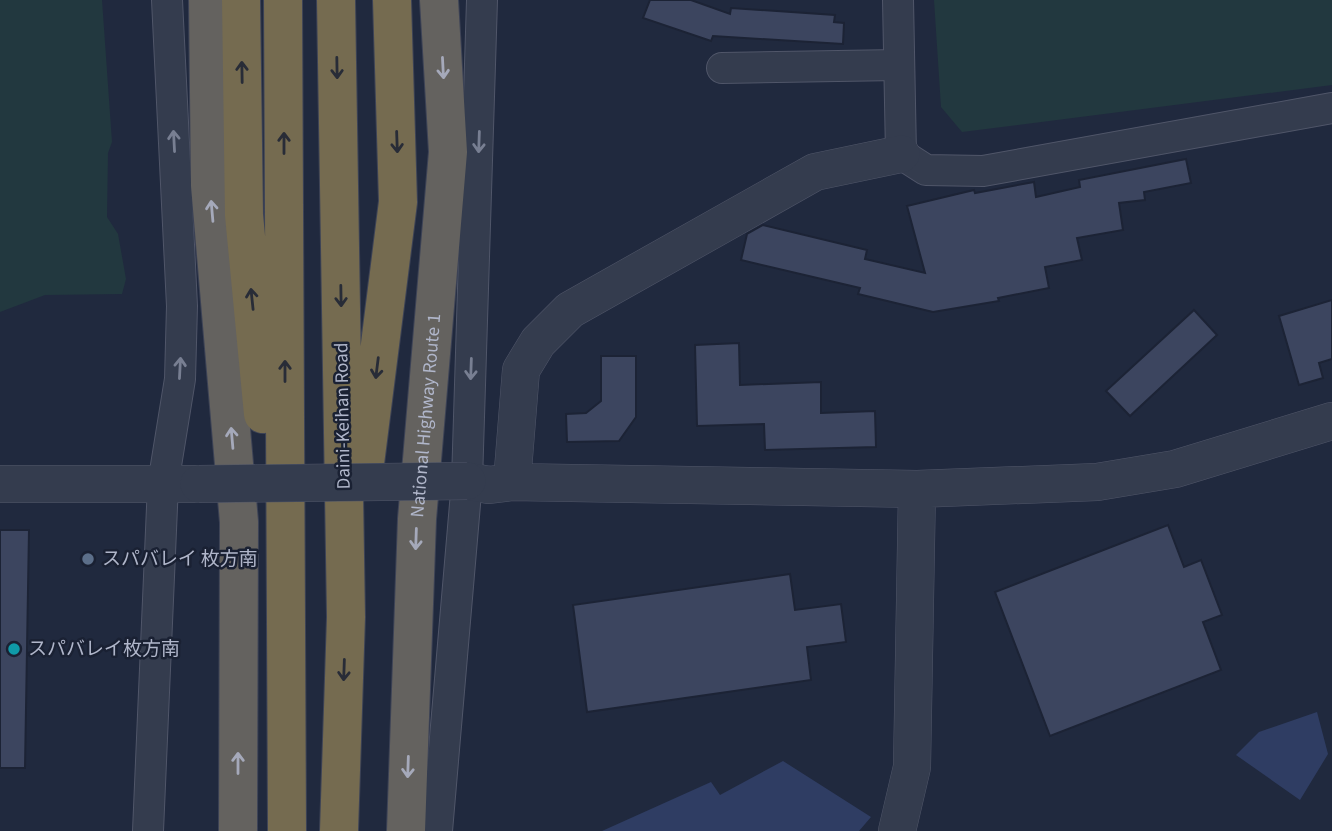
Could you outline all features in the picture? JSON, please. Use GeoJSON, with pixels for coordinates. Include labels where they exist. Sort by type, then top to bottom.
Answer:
{"type":"FeatureCollection","features":[{"type":"Feature","properties":{"kind":"highway"},"geometry":{"type":"LineString","coordinates":[[208,0],[210,185],[239,522],[238,831]]}},
{"type":"Feature","properties":{"kind":"highway"},"geometry":{"type":"LineString","coordinates":[[241,0],[244,215],[287,660]]}},
{"type":"Feature","properties":{"kind":"highway"},"geometry":{"type":"LineString","coordinates":[[283,0],[288,831]]}},
{"type":"Feature","properties":{"kind":"highway","name":"Daini-Keihan Road"},"geometry":{"type":"LineString","coordinates":[[336,0],[346,617],[339,831]]}},
{"type":"Feature","properties":{"kind":"highway"},"geometry":{"type":"LineString","coordinates":[[346,617],[398,202],[392,0]]}},
{"type":"Feature","properties":{"kind":"highway","name":"National Highway Route 1"},"geometry":{"type":"LineString","coordinates":[[406,831],[417,519],[448,152],[439,0]]}},
{"type":"Feature","properties":{"kind":"street"},"geometry":{"type":"LineString","coordinates":[[148,831],[163,484],[180,379],[182,306],[167,0]]}},
{"type":"Feature","properties":{"kind":"street"},"geometry":{"type":"LineString","coordinates":[[437,831],[467,481],[482,0]]}},
{"type":"Feature","properties":{"kind":"street"},"geometry":{"type":"LineString","coordinates":[[898,0],[901,154]]}},
{"type":"Feature","properties":{"kind":"street"},"geometry":{"type":"LineString","coordinates":[[722,68],[898,65]]}},
{"type":"Feature","properties":{"kind":"street"},"geometry":{"type":"LineString","coordinates":[[512,482],[522,370],[538,342],[570,310],[815,172],[901,154],[926,170],[984,171],[1332,108]]}},
{"type":"Feature","properties":{"kind":"street"},"geometry":{"type":"LineString","coordinates":[[0,484],[467,481],[489,485],[512,482],[917,489],[1097,482],[1175,468],[1332,421]]}},
{"type":"Feature","properties":{"kind":"street"},"geometry":{"type":"LineString","coordinates":[[897,831],[912,767],[917,489]]}},
{"type":"Feature","properties":{"kind":"shaded area"},"geometry":{"type":"Polygon","coordinates":[[[0,0],[102,0],[112,142],[108,153],[107,217],[118,234],[126,279],[122,294],[45,295],[0,312],[0,0]]]}},
{"type":"Feature","properties":{"kind":"shaded area"},"geometry":{"type":"Polygon","coordinates":[[[934,0],[1332,0],[1332,85],[962,132],[941,107],[934,0]]]}},
{"type":"Feature","properties":{"kind":"water"},"geometry":{"type":"Polygon","coordinates":[[[1317,712],[1328,754],[1300,800],[1236,755],[1259,732],[1317,712]]]}},
{"type":"Feature","properties":{"kind":"water"},"geometry":{"type":"Polygon","coordinates":[[[783,761],[871,817],[859,831],[602,831],[711,782],[720,795],[783,761]]]}},
{"type":"Feature","properties":{"kind":"building"},"geometry":{"type":"Polygon","coordinates":[[[650,0],[691,0],[730,14],[731,8],[835,15],[834,22],[844,23],[843,44],[713,36],[711,41],[643,18],[650,0]]]}},
{"type":"Feature","properties":{"kind":"building"},"geometry":{"type":"Polygon","coordinates":[[[1186,159],[1191,183],[1144,192],[1145,200],[1119,203],[1123,230],[1077,238],[1082,260],[1045,267],[1049,288],[998,298],[999,301],[933,312],[858,294],[860,288],[741,260],[747,234],[763,225],[867,250],[865,259],[925,273],[907,206],[974,190],[975,193],[1034,182],[1036,197],[1080,187],[1079,180],[1186,159]]]}},
{"type":"Feature","properties":{"kind":"building"},"geometry":{"type":"Polygon","coordinates":[[[1332,300],[1332,359],[1319,363],[1323,378],[1299,385],[1279,316],[1332,300]]]}},
{"type":"Feature","properties":{"kind":"building"},"geometry":{"type":"Polygon","coordinates":[[[1194,310],[1217,335],[1130,416],[1106,391],[1194,310]]]}},
{"type":"Feature","properties":{"kind":"building"},"geometry":{"type":"Polygon","coordinates":[[[739,343],[740,385],[821,382],[821,413],[875,411],[876,447],[765,450],[764,424],[697,426],[695,345],[739,343]]]}},
{"type":"Feature","properties":{"kind":"building"},"geometry":{"type":"Polygon","coordinates":[[[601,356],[636,356],[636,417],[619,441],[567,442],[566,414],[586,413],[601,401],[601,356]]]}},
{"type":"Feature","properties":{"kind":"building"},"geometry":{"type":"Polygon","coordinates":[[[1168,525],[1184,567],[1201,560],[1222,615],[1203,622],[1221,670],[1050,736],[995,592],[1168,525]]]}},
{"type":"Feature","properties":{"kind":"building","name":"スパバレイ枚方南"},"geometry":{"type":"Polygon","coordinates":[[[0,530],[29,530],[25,768],[0,768],[0,530]]]}},
{"type":"Feature","properties":{"kind":"building"},"geometry":{"type":"Polygon","coordinates":[[[790,574],[795,610],[841,604],[846,642],[807,647],[811,680],[587,712],[573,605],[790,574]]]}},
{"type":"Feature","properties":{"kind":"place","name":"スパバレイ 枚方南"},"geometry":{"type":"Point","coordinates":[88,559]}},
{"type":"Feature","properties":{"kind":"place","name":"スパバレイ枚方南"},"geometry":{"type":"Point","coordinates":[14,649]}}]}
